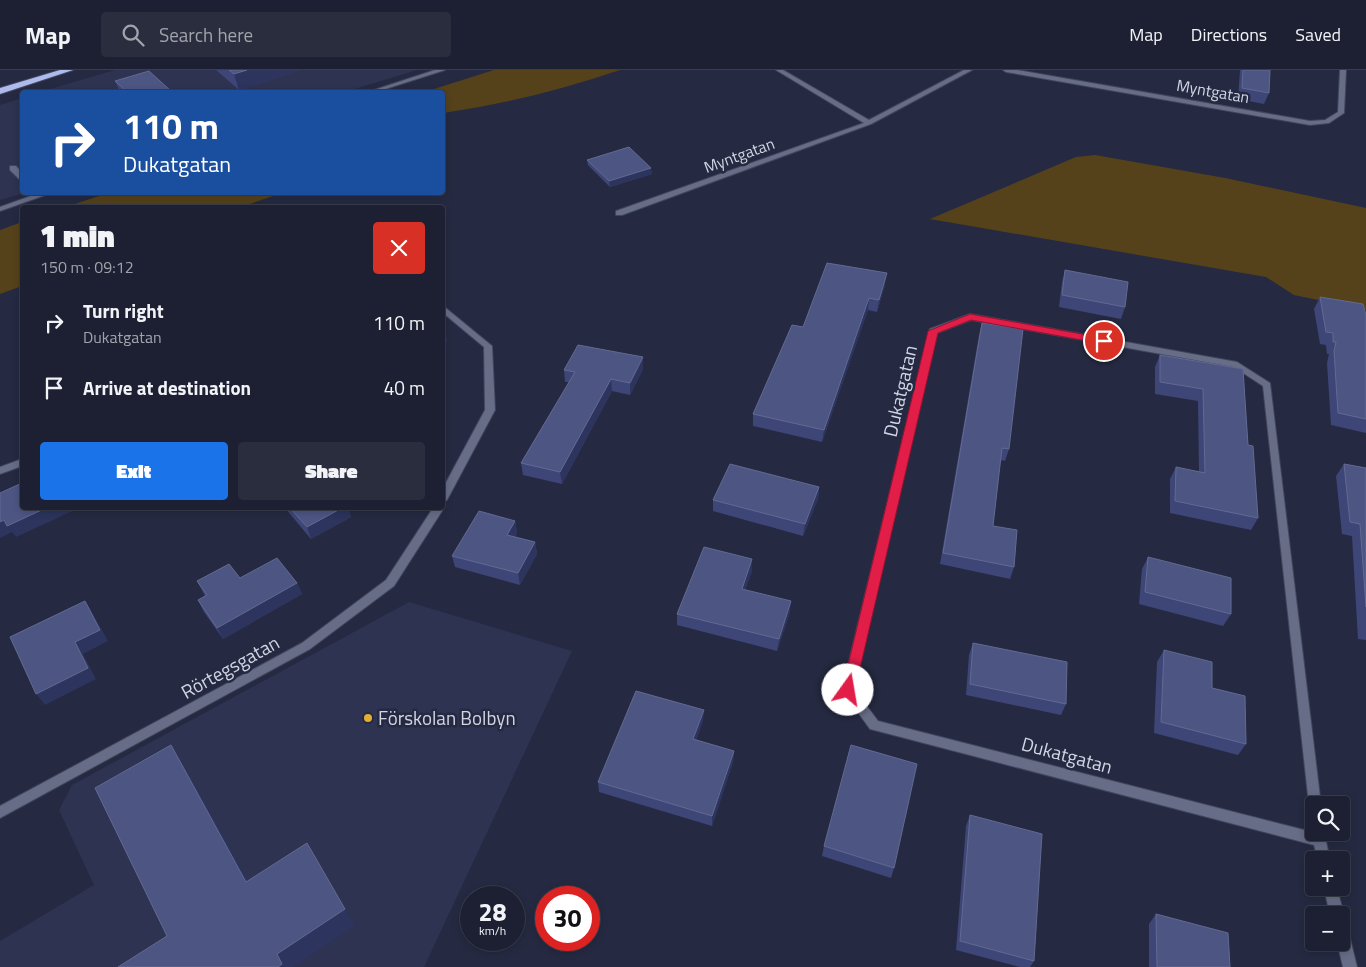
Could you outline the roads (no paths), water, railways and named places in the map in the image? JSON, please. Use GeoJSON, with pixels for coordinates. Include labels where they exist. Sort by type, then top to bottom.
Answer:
{"type":"FeatureCollection","features":[{"type":"Feature","properties":{"kind":"highway"},"geometry":{"type":"LineString","coordinates":[[0,82],[39,70]]}},
{"type":"Feature","properties":{"kind":"highway"},"geometry":{"type":"LineString","coordinates":[[0,91],[70,70]]}},
{"type":"Feature","properties":{"kind":"street"},"geometry":{"type":"LineString","coordinates":[[377,90],[442,70]]}},
{"type":"Feature","properties":{"kind":"street"},"geometry":{"type":"LineString","coordinates":[[779,70],[869,123]]}},
{"type":"Feature","properties":{"kind":"street","name":"Myntgatan"},"geometry":{"type":"LineString","coordinates":[[619,213],[869,123],[969,70]]}},
{"type":"Feature","properties":{"kind":"street","name":"Myntgatan"},"geometry":{"type":"LineString","coordinates":[[1006,70],[1310,123],[1327,122],[1341,113],[1343,70]]}},
{"type":"Feature","properties":{"kind":"street"},"geometry":{"type":"LineString","coordinates":[[12,168],[20,175]]}},
{"type":"Feature","properties":{"kind":"street"},"geometry":{"type":"LineString","coordinates":[[0,209],[42,195]]}},
{"type":"Feature","properties":{"kind":"street"},"geometry":{"type":"LineString","coordinates":[[445,310],[488,346],[490,410],[445,494]]}},
{"type":"Feature","properties":{"kind":"street","name":"Dukatgatan"},"geometry":{"type":"LineString","coordinates":[[1305,833],[874,725],[862,709],[848,690],[933,331],[970,317],[1237,365],[1267,385],[1314,796]]}},
{"type":"Feature","properties":{"kind":"street"},"geometry":{"type":"LineString","coordinates":[[0,471],[20,463]]}},
{"type":"Feature","properties":{"kind":"street","name":"Rörtegsgatan"},"geometry":{"type":"LineString","coordinates":[[0,812],[306,646],[390,583],[437,510]]}},
{"type":"Feature","properties":{"kind":"street"},"geometry":{"type":"LineString","coordinates":[[1346,951],[1350,967]]}},
{"type":"Feature","properties":{"kind":"place","name":"Förskolan Bolbyn"},"geometry":{"type":"Point","coordinates":[368,718]}}]}
